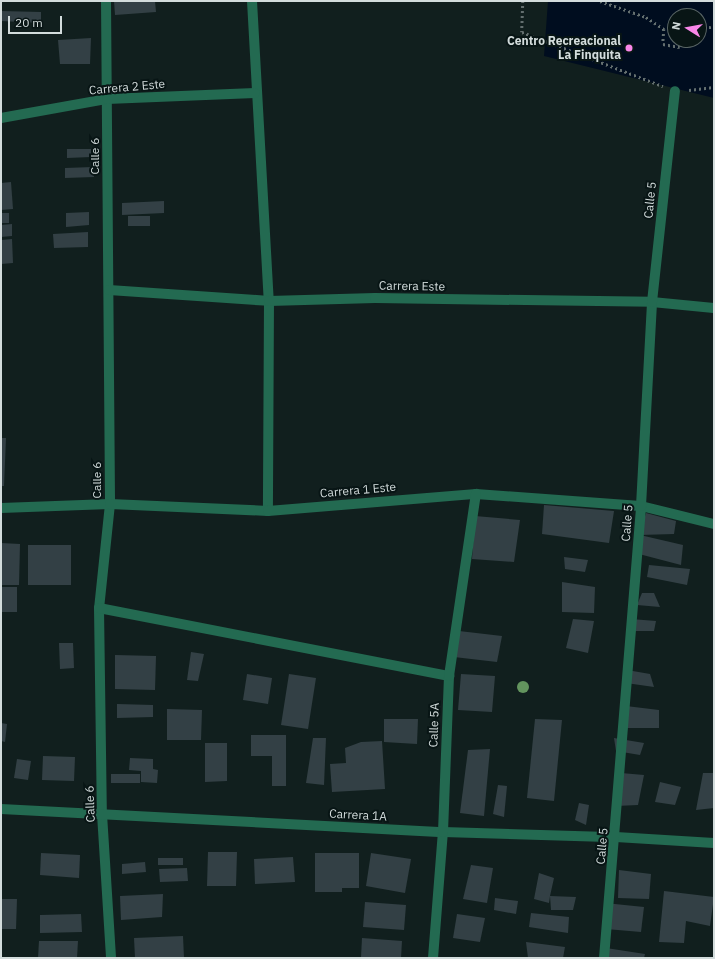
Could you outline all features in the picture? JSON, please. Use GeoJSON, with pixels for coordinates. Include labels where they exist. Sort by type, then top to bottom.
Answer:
{"type":"FeatureCollection","features":[{"type":"Feature","properties":{"kind":"street","name":"Calle 6"},"geometry":{"type":"LineString","coordinates":[[106,1],[108,100],[110,504],[99,608],[102,814],[111,958]]}},
{"type":"Feature","properties":{"kind":"street"},"geometry":{"type":"LineString","coordinates":[[252,1],[255,93],[269,301],[268,511]]}},
{"type":"Feature","properties":{"kind":"street","name":"Calle 5"},"geometry":{"type":"LineString","coordinates":[[604,958],[616,837],[641,506],[652,302],[675,91]]}},
{"type":"Feature","properties":{"kind":"street","name":"Carrera 2 Este"},"geometry":{"type":"LineString","coordinates":[[1,118],[108,100],[255,93]]}},
{"type":"Feature","properties":{"kind":"street","name":"Carrera Este"},"geometry":{"type":"LineString","coordinates":[[109,290],[269,301],[375,298],[652,302],[714,308]]}},
{"type":"Feature","properties":{"kind":"street","name":"Carrera 1 Este"},"geometry":{"type":"LineString","coordinates":[[1,508],[110,504],[268,511],[476,494],[641,506],[714,524]]}},
{"type":"Feature","properties":{"kind":"street","name":"Calle 5A"},"geometry":{"type":"LineString","coordinates":[[433,958],[443,832],[449,676],[476,494]]}},
{"type":"Feature","properties":{"kind":"street"},"geometry":{"type":"LineString","coordinates":[[99,608],[449,676]]}},
{"type":"Feature","properties":{"kind":"street","name":"Carrera 1A"},"geometry":{"type":"LineString","coordinates":[[1,809],[443,832],[616,837],[714,843]]}},
{"type":"Feature","properties":{"kind":"path"},"geometry":{"type":"LineString","coordinates":[[523,1],[522,32],[675,91],[714,87]]}},
{"type":"Feature","properties":{"kind":"path"},"geometry":{"type":"LineString","coordinates":[[600,1],[646,16],[664,29],[663,44],[667,45]]}},
{"type":"Feature","properties":{"kind":"water","name":"Centro Recreacional La Finquita"},"geometry":{"type":"Polygon","coordinates":[[[548,1],[714,1],[714,98],[544,56],[548,1]]]}},
{"type":"Feature","properties":{"kind":"building"},"geometry":{"type":"Polygon","coordinates":[[[114,1],[155,1],[156,12],[115,15],[114,1]]]}},
{"type":"Feature","properties":{"kind":"building"},"geometry":{"type":"Polygon","coordinates":[[[1,11],[41,12],[41,23],[1,21],[1,11]]]}},
{"type":"Feature","properties":{"kind":"building"},"geometry":{"type":"Polygon","coordinates":[[[91,38],[90,64],[60,64],[58,40],[91,38]]]}},
{"type":"Feature","properties":{"kind":"building"},"geometry":{"type":"Polygon","coordinates":[[[67,149],[91,149],[91,157],[67,158],[67,149]]]}},
{"type":"Feature","properties":{"kind":"building"},"geometry":{"type":"Polygon","coordinates":[[[93,167],[94,177],[65,178],[65,168],[93,167]]]}},
{"type":"Feature","properties":{"kind":"building"},"geometry":{"type":"Polygon","coordinates":[[[11,182],[13,209],[1,210],[1,183],[11,182]]]}},
{"type":"Feature","properties":{"kind":"building"},"geometry":{"type":"Polygon","coordinates":[[[164,201],[164,213],[122,215],[122,203],[164,201]]]}},
{"type":"Feature","properties":{"kind":"building"},"geometry":{"type":"Polygon","coordinates":[[[89,212],[89,225],[66,227],[66,213],[89,212]]]}},
{"type":"Feature","properties":{"kind":"building"},"geometry":{"type":"Polygon","coordinates":[[[1,213],[9,213],[9,223],[1,223],[1,213]]]}},
{"type":"Feature","properties":{"kind":"building"},"geometry":{"type":"Polygon","coordinates":[[[128,216],[150,216],[150,226],[128,226],[128,216]]]}},
{"type":"Feature","properties":{"kind":"building"},"geometry":{"type":"Polygon","coordinates":[[[12,224],[12,236],[1,237],[1,225],[12,224]]]}},
{"type":"Feature","properties":{"kind":"building"},"geometry":{"type":"Polygon","coordinates":[[[88,232],[88,247],[54,248],[53,234],[88,232]]]}},
{"type":"Feature","properties":{"kind":"building"},"geometry":{"type":"Polygon","coordinates":[[[12,239],[13,263],[1,264],[1,240],[12,239]]]}},
{"type":"Feature","properties":{"kind":"building"},"geometry":{"type":"Polygon","coordinates":[[[1,438],[6,438],[4,486],[1,486],[1,438]]]}},
{"type":"Feature","properties":{"kind":"building"},"geometry":{"type":"Polygon","coordinates":[[[544,505],[614,511],[609,543],[542,534],[544,505]]]}},
{"type":"Feature","properties":{"kind":"building"},"geometry":{"type":"Polygon","coordinates":[[[646,513],[676,521],[674,534],[640,535],[646,513]]]}},
{"type":"Feature","properties":{"kind":"building"},"geometry":{"type":"Polygon","coordinates":[[[475,516],[520,520],[514,562],[472,559],[475,516]]]}},
{"type":"Feature","properties":{"kind":"building"},"geometry":{"type":"Polygon","coordinates":[[[640,535],[683,545],[681,565],[639,554],[640,535]]]}},
{"type":"Feature","properties":{"kind":"building"},"geometry":{"type":"Polygon","coordinates":[[[1,543],[20,544],[19,585],[1,585],[1,543]]]}},
{"type":"Feature","properties":{"kind":"building"},"geometry":{"type":"Polygon","coordinates":[[[28,545],[71,545],[71,585],[28,585],[28,545]]]}},
{"type":"Feature","properties":{"kind":"building"},"geometry":{"type":"Polygon","coordinates":[[[564,557],[588,560],[585,572],[565,569],[564,557]]]}},
{"type":"Feature","properties":{"kind":"building"},"geometry":{"type":"Polygon","coordinates":[[[649,565],[690,569],[687,585],[647,577],[649,565]]]}},
{"type":"Feature","properties":{"kind":"building"},"geometry":{"type":"Polygon","coordinates":[[[562,582],[595,587],[594,613],[562,612],[562,582]]]}},
{"type":"Feature","properties":{"kind":"building"},"geometry":{"type":"Polygon","coordinates":[[[1,587],[17,587],[17,612],[1,612],[1,587]]]}},
{"type":"Feature","properties":{"kind":"building"},"geometry":{"type":"Polygon","coordinates":[[[642,593],[654,593],[660,607],[637,605],[642,593]]]}},
{"type":"Feature","properties":{"kind":"building"},"geometry":{"type":"Polygon","coordinates":[[[573,619],[594,621],[588,653],[566,648],[573,619]]]}},
{"type":"Feature","properties":{"kind":"building"},"geometry":{"type":"Polygon","coordinates":[[[631,619],[656,621],[654,631],[628,631],[631,619]]]}},
{"type":"Feature","properties":{"kind":"building"},"geometry":{"type":"Polygon","coordinates":[[[459,631],[502,636],[497,662],[454,657],[459,631]]]}},
{"type":"Feature","properties":{"kind":"building"},"geometry":{"type":"Polygon","coordinates":[[[59,643],[73,643],[74,668],[60,669],[59,643]]]}},
{"type":"Feature","properties":{"kind":"building"},"geometry":{"type":"Polygon","coordinates":[[[191,652],[204,654],[198,681],[187,680],[191,652]]]}},
{"type":"Feature","properties":{"kind":"building"},"geometry":{"type":"Polygon","coordinates":[[[115,655],[156,656],[155,690],[115,689],[115,655]]]}},
{"type":"Feature","properties":{"kind":"building"},"geometry":{"type":"Polygon","coordinates":[[[627,670],[650,674],[654,687],[626,683],[627,670]]]}},
{"type":"Feature","properties":{"kind":"building"},"geometry":{"type":"Polygon","coordinates":[[[247,674],[272,678],[268,704],[243,700],[247,674]]]}},
{"type":"Feature","properties":{"kind":"building"},"geometry":{"type":"Polygon","coordinates":[[[289,674],[316,678],[308,729],[281,725],[289,674]]]}},
{"type":"Feature","properties":{"kind":"building"},"geometry":{"type":"Polygon","coordinates":[[[461,674],[495,676],[492,712],[458,710],[461,674]]]}},
{"type":"Feature","properties":{"kind":"building"},"geometry":{"type":"Polygon","coordinates":[[[117,704],[153,705],[153,717],[117,718],[117,704]]]}},
{"type":"Feature","properties":{"kind":"building"},"geometry":{"type":"Polygon","coordinates":[[[626,706],[659,710],[659,728],[621,728],[626,706]]]}},
{"type":"Feature","properties":{"kind":"building"},"geometry":{"type":"Polygon","coordinates":[[[167,709],[202,710],[201,740],[167,740],[167,709]]]}},
{"type":"Feature","properties":{"kind":"building"},"geometry":{"type":"Polygon","coordinates":[[[384,719],[418,719],[417,744],[384,742],[384,719]]]}},
{"type":"Feature","properties":{"kind":"building"},"geometry":{"type":"Polygon","coordinates":[[[535,719],[562,720],[554,801],[527,798],[535,719]]]}},
{"type":"Feature","properties":{"kind":"building"},"geometry":{"type":"Polygon","coordinates":[[[1,723],[7,724],[5,742],[1,741],[1,723]]]}},
{"type":"Feature","properties":{"kind":"building"},"geometry":{"type":"Polygon","coordinates":[[[251,735],[286,735],[286,786],[272,786],[272,756],[251,756],[251,735]]]}},
{"type":"Feature","properties":{"kind":"building"},"geometry":{"type":"Polygon","coordinates":[[[313,738],[326,738],[324,785],[306,783],[313,738]]]}},
{"type":"Feature","properties":{"kind":"building"},"geometry":{"type":"Polygon","coordinates":[[[614,738],[644,743],[640,755],[616,751],[614,738]]]}},
{"type":"Feature","properties":{"kind":"building"},"geometry":{"type":"Polygon","coordinates":[[[382,741],[385,789],[332,792],[330,764],[346,763],[345,748],[361,742],[382,741]]]}},
{"type":"Feature","properties":{"kind":"building"},"geometry":{"type":"Polygon","coordinates":[[[205,743],[227,743],[227,781],[205,782],[205,743]]]}},
{"type":"Feature","properties":{"kind":"building"},"geometry":{"type":"Polygon","coordinates":[[[490,749],[484,816],[460,813],[468,750],[490,749]]]}},
{"type":"Feature","properties":{"kind":"building"},"geometry":{"type":"Polygon","coordinates":[[[43,756],[75,757],[74,781],[42,780],[43,756]]]}},
{"type":"Feature","properties":{"kind":"building"},"geometry":{"type":"Polygon","coordinates":[[[130,758],[153,759],[153,769],[158,770],[157,783],[141,782],[141,771],[129,770],[130,758]]]}},
{"type":"Feature","properties":{"kind":"building"},"geometry":{"type":"Polygon","coordinates":[[[17,759],[31,761],[28,780],[14,778],[17,759]]]}},
{"type":"Feature","properties":{"kind":"building"},"geometry":{"type":"Polygon","coordinates":[[[621,773],[644,775],[638,805],[616,806],[621,773]]]}},
{"type":"Feature","properties":{"kind":"building"},"geometry":{"type":"Polygon","coordinates":[[[703,773],[714,773],[714,808],[696,810],[703,773]]]}},
{"type":"Feature","properties":{"kind":"building"},"geometry":{"type":"Polygon","coordinates":[[[111,774],[140,774],[140,783],[111,783],[111,774]]]}},
{"type":"Feature","properties":{"kind":"building"},"geometry":{"type":"Polygon","coordinates":[[[660,782],[681,787],[675,805],[655,802],[660,782]]]}},
{"type":"Feature","properties":{"kind":"building"},"geometry":{"type":"Polygon","coordinates":[[[498,785],[507,786],[504,817],[493,814],[498,785]]]}},
{"type":"Feature","properties":{"kind":"building"},"geometry":{"type":"Polygon","coordinates":[[[579,803],[589,805],[586,825],[575,820],[579,803]]]}},
{"type":"Feature","properties":{"kind":"building"},"geometry":{"type":"Polygon","coordinates":[[[208,852],[237,852],[236,886],[207,886],[208,852]]]}},
{"type":"Feature","properties":{"kind":"building"},"geometry":{"type":"Polygon","coordinates":[[[41,853],[80,855],[79,878],[40,875],[41,853]]]}},
{"type":"Feature","properties":{"kind":"building"},"geometry":{"type":"Polygon","coordinates":[[[315,853],[359,853],[359,888],[342,888],[342,892],[315,892],[315,853]]]}},
{"type":"Feature","properties":{"kind":"building"},"geometry":{"type":"Polygon","coordinates":[[[371,853],[411,859],[405,893],[366,886],[371,853]]]}},
{"type":"Feature","properties":{"kind":"building"},"geometry":{"type":"Polygon","coordinates":[[[293,857],[295,882],[255,884],[254,859],[293,857]]]}},
{"type":"Feature","properties":{"kind":"building"},"geometry":{"type":"Polygon","coordinates":[[[158,858],[183,858],[183,865],[158,865],[158,858]]]}},
{"type":"Feature","properties":{"kind":"building"},"geometry":{"type":"Polygon","coordinates":[[[145,862],[146,872],[122,874],[122,864],[145,862]]]}},
{"type":"Feature","properties":{"kind":"building"},"geometry":{"type":"Polygon","coordinates":[[[471,865],[493,868],[487,903],[463,899],[471,865]]]}},
{"type":"Feature","properties":{"kind":"building"},"geometry":{"type":"Polygon","coordinates":[[[187,868],[188,881],[160,882],[159,869],[187,868]]]}},
{"type":"Feature","properties":{"kind":"building"},"geometry":{"type":"Polygon","coordinates":[[[619,870],[651,874],[649,899],[618,898],[619,870]]]}},
{"type":"Feature","properties":{"kind":"building"},"geometry":{"type":"Polygon","coordinates":[[[539,873],[554,878],[549,903],[534,899],[539,873]]]}},
{"type":"Feature","properties":{"kind":"building"},"geometry":{"type":"Polygon","coordinates":[[[664,891],[714,897],[710,926],[686,921],[684,943],[659,942],[664,891]]]}},
{"type":"Feature","properties":{"kind":"building"},"geometry":{"type":"Polygon","coordinates":[[[163,894],[162,917],[121,920],[120,896],[163,894]]]}},
{"type":"Feature","properties":{"kind":"building"},"geometry":{"type":"Polygon","coordinates":[[[550,896],[576,897],[573,910],[551,910],[550,896]]]}},
{"type":"Feature","properties":{"kind":"building"},"geometry":{"type":"Polygon","coordinates":[[[495,898],[518,901],[516,914],[494,910],[495,898]]]}},
{"type":"Feature","properties":{"kind":"building"},"geometry":{"type":"Polygon","coordinates":[[[1,899],[17,899],[16,929],[1,929],[1,899]]]}},
{"type":"Feature","properties":{"kind":"building"},"geometry":{"type":"Polygon","coordinates":[[[365,902],[406,905],[404,930],[363,927],[365,902]]]}},
{"type":"Feature","properties":{"kind":"building"},"geometry":{"type":"Polygon","coordinates":[[[605,903],[644,907],[641,932],[606,929],[605,903]]]}},
{"type":"Feature","properties":{"kind":"building"},"geometry":{"type":"Polygon","coordinates":[[[531,913],[569,917],[568,933],[529,927],[531,913]]]}},
{"type":"Feature","properties":{"kind":"building"},"geometry":{"type":"Polygon","coordinates":[[[81,914],[82,932],[40,933],[40,915],[81,914]]]}},
{"type":"Feature","properties":{"kind":"building"},"geometry":{"type":"Polygon","coordinates":[[[457,914],[485,918],[480,942],[453,938],[457,914]]]}},
{"type":"Feature","properties":{"kind":"building"},"geometry":{"type":"Polygon","coordinates":[[[183,936],[184,958],[135,958],[134,938],[183,936]]]}},
{"type":"Feature","properties":{"kind":"building"},"geometry":{"type":"Polygon","coordinates":[[[362,938],[402,941],[401,958],[361,957],[362,938]]]}},
{"type":"Feature","properties":{"kind":"building"},"geometry":{"type":"Polygon","coordinates":[[[39,941],[78,941],[77,958],[38,958],[39,941]]]}},
{"type":"Feature","properties":{"kind":"building"},"geometry":{"type":"Polygon","coordinates":[[[526,942],[565,947],[563,958],[528,958],[526,942]]]}},
{"type":"Feature","properties":{"kind":"building"},"geometry":{"type":"Polygon","coordinates":[[[606,948],[645,954],[644,958],[605,958],[606,948]]]}},
{"type":"Feature","properties":{"kind":"place","name":"Centro Recreacional La Finquita"},"geometry":{"type":"Point","coordinates":[629,48]}}]}
